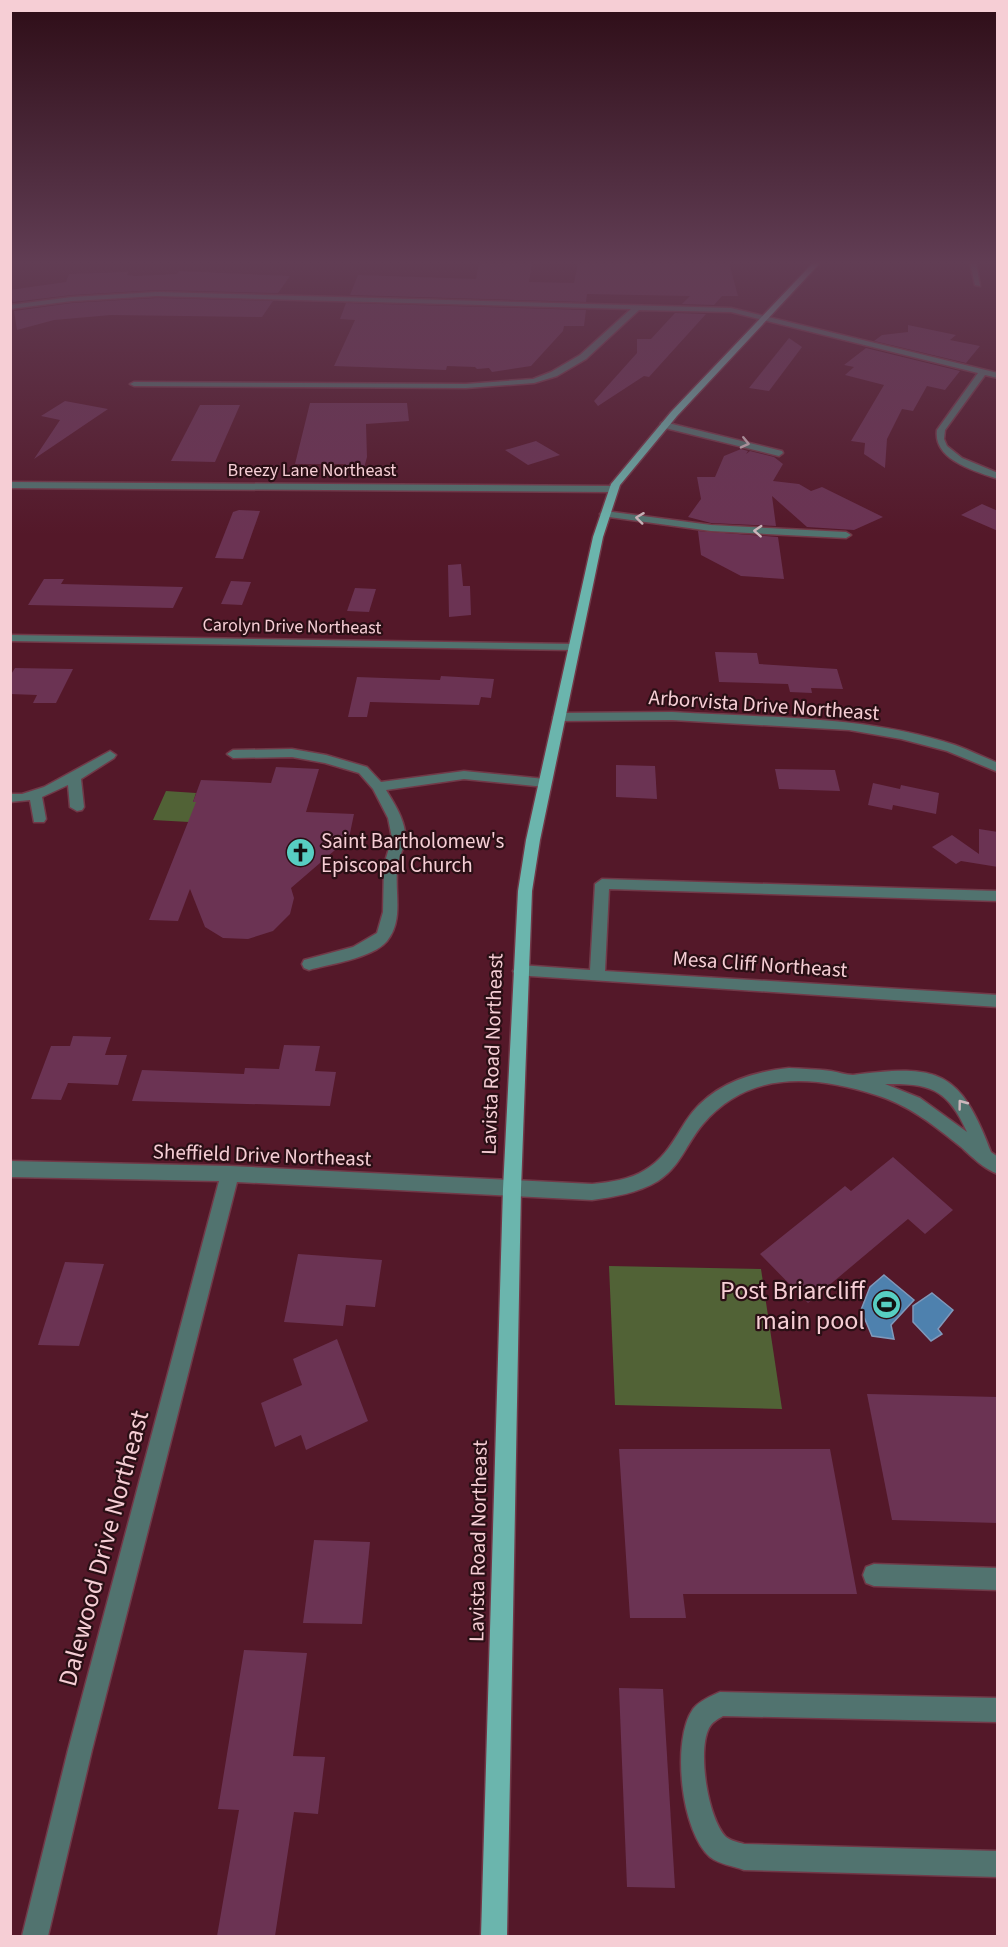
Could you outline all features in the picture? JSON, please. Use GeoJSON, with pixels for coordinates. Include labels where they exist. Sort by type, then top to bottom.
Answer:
{"type":"FeatureCollection","features":[{"type":"Feature","properties":{"kind":"main road","name":"Lavista Road Northeast"},"geometry":{"type":"LineString","coordinates":[[494,1936],[512,1189],[525,891],[545,783],[598,537],[613,489],[664,424],[731,354]]}},
{"type":"Feature","properties":{"kind":"street"},"geometry":{"type":"LineString","coordinates":[[134,384],[466,386],[534,381],[554,374],[587,354]]}},
{"type":"Feature","properties":{"kind":"street"},"geometry":{"type":"LineString","coordinates":[[911,354],[998,376]]}},
{"type":"Feature","properties":{"kind":"street"},"geometry":{"type":"LineString","coordinates":[[983,372],[939,437],[941,446],[949,453],[998,476]]}},
{"type":"Feature","properties":{"kind":"street"},"geometry":{"type":"LineString","coordinates":[[664,424],[779,453]]}},
{"type":"Feature","properties":{"kind":"street","name":"Breezy Lane Northeast"},"geometry":{"type":"LineString","coordinates":[[10,485],[613,489]]}},
{"type":"Feature","properties":{"kind":"street"},"geometry":{"type":"LineString","coordinates":[[605,514],[711,528],[846,535]]}},
{"type":"Feature","properties":{"kind":"street"},"geometry":{"type":"LineString","coordinates":[[816,535],[816,547]]}},
{"type":"Feature","properties":{"kind":"street","name":"Carolyn Drive Northeast"},"geometry":{"type":"LineString","coordinates":[[12,641],[574,647]]}},
{"type":"Feature","properties":{"kind":"street","name":"Arborvista Drive Northeast"},"geometry":{"type":"LineString","coordinates":[[559,717],[672,716],[849,726],[901,735],[951,748],[998,768]]}},
{"type":"Feature","properties":{"kind":"street"},"geometry":{"type":"LineString","coordinates":[[232,754],[292,753],[326,759],[363,770],[378,788],[392,811],[399,841],[391,862],[390,921],[382,938],[359,949],[309,964]]}},
{"type":"Feature","properties":{"kind":"street"},"geometry":{"type":"LineString","coordinates":[[14,801],[74,777],[110,755]]}},
{"type":"Feature","properties":{"kind":"street"},"geometry":{"type":"LineString","coordinates":[[378,788],[464,775],[545,783]]}},
{"type":"Feature","properties":{"kind":"street"},"geometry":{"type":"LineString","coordinates":[[74,777],[77,807]]}},
{"type":"Feature","properties":{"kind":"street"},"geometry":{"type":"LineString","coordinates":[[36,794],[39,819]]}},
{"type":"Feature","properties":{"kind":"street"},"geometry":{"type":"LineString","coordinates":[[597,974],[602,884],[998,896]]}},
{"type":"Feature","properties":{"kind":"street","name":"Mesa Cliff Northeast"},"geometry":{"type":"LineString","coordinates":[[520,971],[597,974],[998,1001]]}},
{"type":"Feature","properties":{"kind":"street"},"geometry":{"type":"LineString","coordinates":[[852,1080],[898,1075],[925,1078],[946,1087],[963,1102],[991,1162]]}},
{"type":"Feature","properties":{"kind":"street","name":"Sheffield Drive Northeast"},"geometry":{"type":"LineString","coordinates":[[10,1169],[230,1174],[583,1192],[633,1186],[658,1170],[678,1150],[695,1121],[721,1097],[750,1081],[790,1076],[852,1080]]}},
{"type":"Feature","properties":{"kind":"street"},"geometry":{"type":"LineString","coordinates":[[852,1080],[914,1103],[991,1162]]}},
{"type":"Feature","properties":{"kind":"street","name":"Dalewood Drive Northeast"},"geometry":{"type":"LineString","coordinates":[[35,1936],[80,1750],[230,1174]]}},
{"type":"Feature","properties":{"kind":"street"},"geometry":{"type":"LineString","coordinates":[[874,1575],[998,1579]]}},
{"type":"Feature","properties":{"kind":"street"},"geometry":{"type":"LineString","coordinates":[[998,1710],[720,1704],[701,1718],[693,1746],[696,1792],[703,1824],[719,1848],[744,1857],[998,1864]]}},
{"type":"Feature","properties":{"kind":"green space"},"geometry":{"type":"Polygon","coordinates":[[[166,791],[196,793],[193,802],[206,802],[189,822],[153,820],[166,791]]]}},
{"type":"Feature","properties":{"kind":"green space"},"geometry":{"type":"Polygon","coordinates":[[[609,1266],[761,1269],[782,1409],[615,1405],[609,1266]]]}},
{"type":"Feature","properties":{"kind":"water","name":"Post Briarcliff main pool"},"geometry":{"type":"Polygon","coordinates":[[[884,1275],[914,1300],[891,1325],[894,1339],[872,1336],[861,1310],[870,1287],[884,1275]]]}},
{"type":"Feature","properties":{"kind":"water","name":"Post Briarcliff main pool"},"geometry":{"type":"Polygon","coordinates":[[[932,1293],[953,1310],[938,1329],[942,1334],[931,1341],[913,1322],[913,1306],[932,1293]]]}},
{"type":"Feature","properties":{"kind":"building"},"geometry":{"type":"Polygon","coordinates":[[[340,354],[542,354],[531,366],[492,372],[489,368],[477,369],[475,367],[447,366],[446,370],[334,366],[340,354]]]}},
{"type":"Feature","properties":{"kind":"building"},"geometry":{"type":"Polygon","coordinates":[[[636,354],[670,354],[649,377],[644,376],[598,406],[594,401],[636,354]]]}},
{"type":"Feature","properties":{"kind":"building"},"geometry":{"type":"Polygon","coordinates":[[[776,354],[797,354],[769,391],[749,388],[776,354]]]}},
{"type":"Feature","properties":{"kind":"building"},"geometry":{"type":"Polygon","coordinates":[[[858,354],[890,354],[960,371],[945,390],[927,386],[913,411],[902,409],[887,439],[885,468],[864,454],[865,443],[851,441],[884,385],[845,375],[854,367],[844,365],[858,354]]]}},
{"type":"Feature","properties":{"kind":"building"},"geometry":{"type":"Polygon","coordinates":[[[928,354],[974,354],[966,363],[928,354]]]}},
{"type":"Feature","properties":{"kind":"building"},"geometry":{"type":"Polygon","coordinates":[[[65,401],[108,409],[34,459],[60,420],[41,416],[65,401]]]}},
{"type":"Feature","properties":{"kind":"building"},"geometry":{"type":"Polygon","coordinates":[[[310,403],[407,403],[409,421],[366,424],[367,457],[364,468],[345,468],[346,464],[295,464],[310,403]]]}},
{"type":"Feature","properties":{"kind":"building"},"geometry":{"type":"Polygon","coordinates":[[[200,405],[240,405],[215,462],[171,461],[200,405]]]}},
{"type":"Feature","properties":{"kind":"building"},"geometry":{"type":"Polygon","coordinates":[[[536,441],[560,455],[528,465],[505,450],[536,441]]]}},
{"type":"Feature","properties":{"kind":"building"},"geometry":{"type":"Polygon","coordinates":[[[741,449],[748,451],[746,454],[750,451],[774,457],[783,464],[773,481],[799,484],[811,491],[822,487],[883,517],[854,530],[807,527],[772,496],[776,526],[711,523],[688,517],[701,499],[697,477],[715,477],[724,456],[741,449]]]}},
{"type":"Feature","properties":{"kind":"building"},"geometry":{"type":"Polygon","coordinates":[[[982,504],[998,511],[998,531],[961,515],[982,504]]]}},
{"type":"Feature","properties":{"kind":"building"},"geometry":{"type":"Polygon","coordinates":[[[260,511],[243,559],[215,558],[233,512],[260,511]]]}},
{"type":"Feature","properties":{"kind":"building"},"geometry":{"type":"Polygon","coordinates":[[[698,531],[778,537],[784,579],[741,576],[701,555],[698,531]]]}},
{"type":"Feature","properties":{"kind":"building"},"geometry":{"type":"Polygon","coordinates":[[[461,564],[463,586],[470,586],[471,615],[449,617],[448,565],[461,564]]]}},
{"type":"Feature","properties":{"kind":"building"},"geometry":{"type":"Polygon","coordinates":[[[44,579],[64,579],[61,584],[183,587],[173,608],[28,605],[44,579]]]}},
{"type":"Feature","properties":{"kind":"building"},"geometry":{"type":"Polygon","coordinates":[[[231,581],[251,582],[242,605],[221,604],[231,581]]]}},
{"type":"Feature","properties":{"kind":"building"},"geometry":{"type":"Polygon","coordinates":[[[355,588],[376,589],[369,612],[347,611],[355,588]]]}},
{"type":"Feature","properties":{"kind":"building"},"geometry":{"type":"Polygon","coordinates":[[[715,652],[757,653],[759,664],[837,669],[843,689],[811,688],[812,693],[790,692],[788,684],[719,682],[715,652]]]}},
{"type":"Feature","properties":{"kind":"building"},"geometry":{"type":"Polygon","coordinates":[[[15,668],[73,669],[56,703],[33,703],[37,695],[10,694],[10,676],[15,668]]]}},
{"type":"Feature","properties":{"kind":"building"},"geometry":{"type":"Polygon","coordinates":[[[441,676],[494,679],[491,698],[481,697],[479,705],[370,702],[367,717],[348,717],[357,677],[440,680],[441,676]]]}},
{"type":"Feature","properties":{"kind":"building"},"geometry":{"type":"Polygon","coordinates":[[[616,765],[655,766],[657,799],[616,797],[616,765]]]}},
{"type":"Feature","properties":{"kind":"building","name":"Saint Bartholomew's Episcopal Church"},"geometry":{"type":"Polygon","coordinates":[[[276,767],[319,769],[306,812],[354,814],[349,838],[291,888],[294,898],[290,914],[273,931],[248,939],[223,938],[205,927],[190,889],[178,921],[149,920],[196,802],[193,802],[201,780],[271,783],[276,767]]]}},
{"type":"Feature","properties":{"kind":"building"},"geometry":{"type":"Polygon","coordinates":[[[775,769],[835,770],[840,791],[779,789],[775,769]]]}},
{"type":"Feature","properties":{"kind":"building"},"geometry":{"type":"Polygon","coordinates":[[[873,783],[900,789],[901,785],[939,793],[936,814],[893,805],[892,810],[868,805],[873,783]]]}},
{"type":"Feature","properties":{"kind":"building"},"geometry":{"type":"Polygon","coordinates":[[[979,829],[998,832],[998,867],[961,861],[956,864],[932,847],[952,835],[979,854],[979,829]]]}},
{"type":"Feature","properties":{"kind":"building"},"geometry":{"type":"Polygon","coordinates":[[[73,1036],[111,1037],[105,1055],[127,1055],[118,1085],[68,1083],[61,1100],[31,1099],[51,1046],[70,1046],[73,1036]]]}},
{"type":"Feature","properties":{"kind":"building"},"geometry":{"type":"Polygon","coordinates":[[[284,1045],[320,1046],[315,1071],[336,1072],[330,1106],[132,1101],[142,1070],[244,1074],[245,1068],[279,1069],[284,1045]]]}},
{"type":"Feature","properties":{"kind":"building"},"geometry":{"type":"Polygon","coordinates":[[[893,1157],[953,1210],[925,1234],[908,1219],[808,1303],[760,1254],[845,1186],[851,1191],[893,1157]]]}},
{"type":"Feature","properties":{"kind":"building"},"geometry":{"type":"Polygon","coordinates":[[[298,1254],[382,1260],[375,1307],[346,1305],[343,1326],[284,1322],[298,1254]]]}},
{"type":"Feature","properties":{"kind":"building"},"geometry":{"type":"Polygon","coordinates":[[[65,1262],[104,1264],[79,1346],[38,1345],[65,1262]]]}},
{"type":"Feature","properties":{"kind":"building"},"geometry":{"type":"Polygon","coordinates":[[[337,1339],[368,1421],[306,1450],[301,1435],[275,1447],[261,1403],[302,1385],[293,1359],[337,1339]]]}},
{"type":"Feature","properties":{"kind":"building"},"geometry":{"type":"Polygon","coordinates":[[[867,1394],[998,1397],[998,1523],[892,1520],[867,1394]]]}},
{"type":"Feature","properties":{"kind":"building"},"geometry":{"type":"Polygon","coordinates":[[[619,1449],[830,1449],[857,1594],[683,1594],[686,1618],[630,1618],[619,1449]]]}},
{"type":"Feature","properties":{"kind":"building"},"geometry":{"type":"Polygon","coordinates":[[[314,1540],[370,1542],[362,1624],[303,1623],[314,1540]]]}},
{"type":"Feature","properties":{"kind":"building"},"geometry":{"type":"Polygon","coordinates":[[[244,1650],[307,1653],[293,1756],[325,1757],[318,1814],[294,1812],[275,1936],[217,1936],[239,1810],[218,1809],[244,1650]]]}},
{"type":"Feature","properties":{"kind":"building"},"geometry":{"type":"Polygon","coordinates":[[[619,1688],[663,1689],[675,1888],[627,1887],[619,1688]]]}},
{"type":"Feature","properties":{"kind":"place","name":"Saint Bartholomew's Episcopal Church"},"geometry":{"type":"Point","coordinates":[300,853]}},
{"type":"Feature","properties":{"kind":"place","name":"Post Briarcliff main pool"},"geometry":{"type":"Point","coordinates":[886,1305]}}]}
